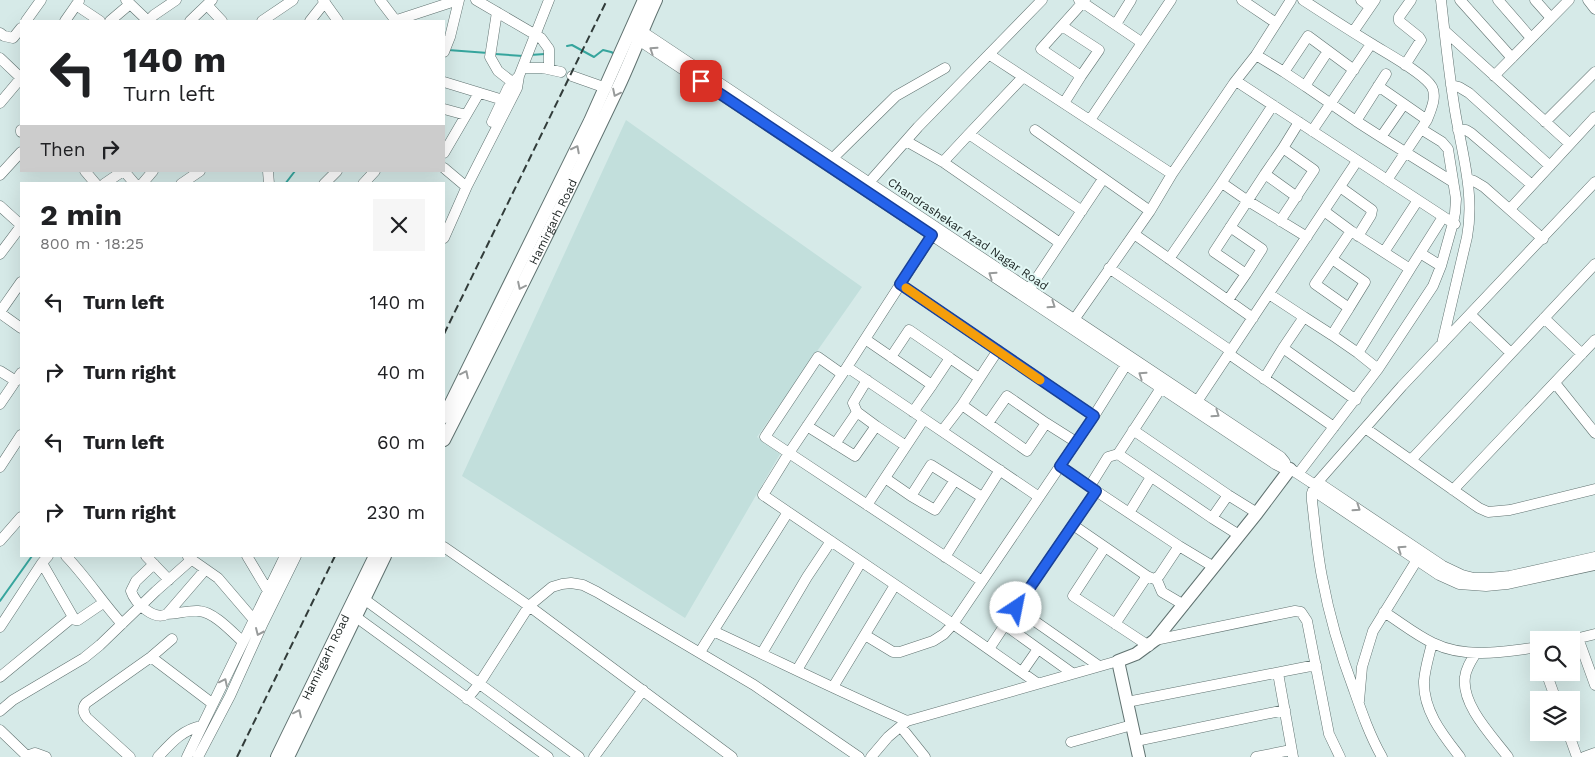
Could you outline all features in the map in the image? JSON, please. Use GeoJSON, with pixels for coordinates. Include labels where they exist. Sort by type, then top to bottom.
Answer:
{"type":"FeatureCollection","features":[{"type":"Feature","properties":{"kind":"main road","name":"Hamirgarh Road"},"geometry":{"type":"LineString","coordinates":[[445,438],[496,338],[616,91],[644,0]]}},
{"type":"Feature","properties":{"kind":"main road","name":"Hamirgarh Road"},"geometry":{"type":"LineString","coordinates":[[445,415],[606,88],[635,32],[656,0]]}},
{"type":"Feature","properties":{"kind":"main road"},"geometry":{"type":"LineString","coordinates":[[1139,757],[1118,660],[1136,654],[1152,643],[1291,470]]}},
{"type":"Feature","properties":{"kind":"main road","name":"Hamirgarh Road"},"geometry":{"type":"LineString","coordinates":[[276,757],[376,557]]}},
{"type":"Feature","properties":{"kind":"main road","name":"Hamirgarh Road"},"geometry":{"type":"LineString","coordinates":[[288,757],[385,557]]}},
{"type":"Feature","properties":{"kind":"street"},"geometry":{"type":"LineString","coordinates":[[27,20],[42,0]]}},
{"type":"Feature","properties":{"kind":"street"},"geometry":{"type":"LineString","coordinates":[[149,20],[176,0]]}},
{"type":"Feature","properties":{"kind":"street"},"geometry":{"type":"LineString","coordinates":[[263,20],[293,0]]}},
{"type":"Feature","properties":{"kind":"street"},"geometry":{"type":"LineString","coordinates":[[380,0],[394,20]]}},
{"type":"Feature","properties":{"kind":"street"},"geometry":{"type":"LineString","coordinates":[[398,20],[459,0]]}},
{"type":"Feature","properties":{"kind":"street"},"geometry":{"type":"LineString","coordinates":[[445,50],[459,0]]}},
{"type":"Feature","properties":{"kind":"street"},"geometry":{"type":"LineString","coordinates":[[476,0],[534,38],[542,38],[549,49],[549,69]]}},
{"type":"Feature","properties":{"kind":"street"},"geometry":{"type":"LineString","coordinates":[[866,186],[969,74],[990,55],[1042,0]]}},
{"type":"Feature","properties":{"kind":"street"},"geometry":{"type":"LineString","coordinates":[[1116,24],[1131,0]]}},
{"type":"Feature","properties":{"kind":"street"},"geometry":{"type":"LineString","coordinates":[[1090,120],[1170,0]]}},
{"type":"Feature","properties":{"kind":"street"},"geometry":{"type":"LineString","coordinates":[[1072,323],[1150,211],[1172,174],[1256,55],[1290,0]]}},
{"type":"Feature","properties":{"kind":"street"},"geometry":{"type":"LineString","coordinates":[[1303,0],[1405,65],[1428,81],[1432,88],[1444,91]]}},
{"type":"Feature","properties":{"kind":"street"},"geometry":{"type":"LineString","coordinates":[[1353,32],[1372,3],[1361,0]]}},
{"type":"Feature","properties":{"kind":"street"},"geometry":{"type":"LineString","coordinates":[[1405,65],[1421,40],[1420,37],[1399,21],[1399,17],[1411,0]]}},
{"type":"Feature","properties":{"kind":"street"},"geometry":{"type":"LineString","coordinates":[[1358,352],[1420,253],[1456,224],[1470,205],[1468,179],[1458,130],[1444,91],[1445,31],[1441,0]]}},
{"type":"Feature","properties":{"kind":"street"},"geometry":{"type":"LineString","coordinates":[[1460,0],[1512,58]]}},
{"type":"Feature","properties":{"kind":"street"},"geometry":{"type":"LineString","coordinates":[[1498,0],[1531,38]]}},
{"type":"Feature","properties":{"kind":"street"},"geometry":{"type":"LineString","coordinates":[[1536,0],[1551,18]]}},
{"type":"Feature","properties":{"kind":"street"},"geometry":{"type":"LineString","coordinates":[[1494,76],[1569,0]]}},
{"type":"Feature","properties":{"kind":"street"},"geometry":{"type":"LineString","coordinates":[[1588,0],[1595,9]]}},
{"type":"Feature","properties":{"kind":"street"},"geometry":{"type":"LineString","coordinates":[[191,20],[210,1],[221,20]]}},
{"type":"Feature","properties":{"kind":"street"},"geometry":{"type":"LineString","coordinates":[[311,20],[324,1],[337,20]]}},
{"type":"Feature","properties":{"kind":"street"},"geometry":{"type":"LineString","coordinates":[[1081,76],[1041,48],[1082,1],[1141,42]]}},
{"type":"Feature","properties":{"kind":"street"},"geometry":{"type":"LineString","coordinates":[[1245,1],[1276,22]]}},
{"type":"Feature","properties":{"kind":"street"},"geometry":{"type":"LineString","coordinates":[[66,20],[78,2],[99,20]]}},
{"type":"Feature","properties":{"kind":"street"},"geometry":{"type":"LineString","coordinates":[[111,20],[128,2],[147,20]]}},
{"type":"Feature","properties":{"kind":"street"},"geometry":{"type":"LineString","coordinates":[[445,224],[503,100],[520,71],[550,2]]}},
{"type":"Feature","properties":{"kind":"street"},"geometry":{"type":"LineString","coordinates":[[497,12],[490,57],[498,71],[549,69],[561,72]]}},
{"type":"Feature","properties":{"kind":"street"},"geometry":{"type":"LineString","coordinates":[[1062,26],[1099,50],[1064,103]]}},
{"type":"Feature","properties":{"kind":"street"},"geometry":{"type":"LineString","coordinates":[[1,36],[14,38],[20,29]]}},
{"type":"Feature","properties":{"kind":"street"},"geometry":{"type":"LineString","coordinates":[[1445,31],[1570,144]]}},
{"type":"Feature","properties":{"kind":"street","name":"Chandrashekar Azad Nagar Road"},"geometry":{"type":"LineString","coordinates":[[635,32],[833,158],[866,186]]}},
{"type":"Feature","properties":{"kind":"street","name":"Chandrashekar Azad Nagar Road"},"geometry":{"type":"LineString","coordinates":[[635,32],[1195,405],[1275,464],[1291,470],[1315,484],[1320,495],[1420,556]]}},
{"type":"Feature","properties":{"kind":"street"},"geometry":{"type":"LineString","coordinates":[[1284,72],[1308,36],[1354,70]]}},
{"type":"Feature","properties":{"kind":"street"},"geometry":{"type":"LineString","coordinates":[[1312,131],[1371,44]]}},
{"type":"Feature","properties":{"kind":"street"},"geometry":{"type":"LineString","coordinates":[[1305,86],[1328,51]]}},
{"type":"Feature","properties":{"kind":"street"},"geometry":{"type":"LineString","coordinates":[[990,55],[1172,174]]}},
{"type":"Feature","properties":{"kind":"street"},"geometry":{"type":"LineString","coordinates":[[1256,55],[1453,182]]}},
{"type":"Feature","properties":{"kind":"street"},"geometry":{"type":"LineString","coordinates":[[0,58],[20,77]]}},
{"type":"Feature","properties":{"kind":"street"},"geometry":{"type":"LineString","coordinates":[[833,158],[896,96],[945,68]]}},
{"type":"Feature","properties":{"kind":"street"},"geometry":{"type":"LineString","coordinates":[[445,236],[467,186],[517,88],[520,71]]}},
{"type":"Feature","properties":{"kind":"street"},"geometry":{"type":"LineString","coordinates":[[1545,122],[1595,72]]}},
{"type":"Feature","properties":{"kind":"street"},"geometry":{"type":"LineString","coordinates":[[1356,121],[1386,74]]}},
{"type":"Feature","properties":{"kind":"street"},"geometry":{"type":"LineString","coordinates":[[572,76],[606,88]]}},
{"type":"Feature","properties":{"kind":"street"},"geometry":{"type":"LineString","coordinates":[[943,162],[1023,77]]}},
{"type":"Feature","properties":{"kind":"street"},"geometry":{"type":"LineString","coordinates":[[0,103],[20,79]]}},
{"type":"Feature","properties":{"kind":"street"},"geometry":{"type":"LineString","coordinates":[[1236,81],[1456,224]]}},
{"type":"Feature","properties":{"kind":"street"},"geometry":{"type":"LineString","coordinates":[[445,82],[503,100]]}},
{"type":"Feature","properties":{"kind":"street"},"geometry":{"type":"LineString","coordinates":[[1378,86],[1427,120]]}},
{"type":"Feature","properties":{"kind":"street"},"geometry":{"type":"LineString","coordinates":[[1387,180],[1427,120],[1433,102],[1444,91],[1459,86],[1550,166]]}},
{"type":"Feature","properties":{"kind":"street"},"geometry":{"type":"LineString","coordinates":[[445,151],[479,93]]}},
{"type":"Feature","properties":{"kind":"street"},"geometry":{"type":"LineString","coordinates":[[1381,137],[1404,104]]}},
{"type":"Feature","properties":{"kind":"street"},"geometry":{"type":"LineString","coordinates":[[1169,259],[1273,105]]}},
{"type":"Feature","properties":{"kind":"street"},"geometry":{"type":"LineString","coordinates":[[445,109],[466,115]]}},
{"type":"Feature","properties":{"kind":"street"},"geometry":{"type":"LineString","coordinates":[[1510,209],[1595,116]]}},
{"type":"Feature","properties":{"kind":"street"},"geometry":{"type":"LineString","coordinates":[[1246,274],[1214,252],[1299,122]]}},
{"type":"Feature","properties":{"kind":"street"},"geometry":{"type":"LineString","coordinates":[[1421,129],[1446,145],[1448,149],[1456,206],[1456,224],[1441,345]]}},
{"type":"Feature","properties":{"kind":"street"},"geometry":{"type":"LineString","coordinates":[[1035,130],[1150,211]]}},
{"type":"Feature","properties":{"kind":"street"},"geometry":{"type":"LineString","coordinates":[[1458,130],[1466,130],[1471,133],[1532,185]]}},
{"type":"Feature","properties":{"kind":"street"},"geometry":{"type":"LineString","coordinates":[[969,134],[1082,211]]}},
{"type":"Feature","properties":{"kind":"street"},"geometry":{"type":"LineString","coordinates":[[906,141],[943,162],[1060,243]]}},
{"type":"Feature","properties":{"kind":"street"},"geometry":{"type":"LineString","coordinates":[[1280,221],[1314,170],[1283,148]]}},
{"type":"Feature","properties":{"kind":"street"},"geometry":{"type":"LineString","coordinates":[[0,176],[20,153]]}},
{"type":"Feature","properties":{"kind":"street"},"geometry":{"type":"LineString","coordinates":[[0,158],[8,167]]}},
{"type":"Feature","properties":{"kind":"street"},"geometry":{"type":"LineString","coordinates":[[1195,405],[1358,161]]}},
{"type":"Feature","properties":{"kind":"street"},"geometry":{"type":"LineString","coordinates":[[445,169],[463,184]]}},
{"type":"Feature","properties":{"kind":"street"},"geometry":{"type":"LineString","coordinates":[[86,172],[94,182]]}},
{"type":"Feature","properties":{"kind":"street"},"geometry":{"type":"LineString","coordinates":[[107,182],[122,172]]}},
{"type":"Feature","properties":{"kind":"street"},"geometry":{"type":"LineString","coordinates":[[124,172],[133,182]]}},
{"type":"Feature","properties":{"kind":"street"},"geometry":{"type":"LineString","coordinates":[[144,182],[152,172]]}},
{"type":"Feature","properties":{"kind":"street"},"geometry":{"type":"LineString","coordinates":[[184,182],[199,172]]}},
{"type":"Feature","properties":{"kind":"street"},"geometry":{"type":"LineString","coordinates":[[326,182],[335,172]]}},
{"type":"Feature","properties":{"kind":"street"},"geometry":{"type":"LineString","coordinates":[[365,182],[374,172]]}},
{"type":"Feature","properties":{"kind":"street"},"geometry":{"type":"LineString","coordinates":[[1265,174],[1297,197]]}},
{"type":"Feature","properties":{"kind":"street"},"geometry":{"type":"LineString","coordinates":[[1026,293],[1104,179]]}},
{"type":"Feature","properties":{"kind":"street"},"geometry":{"type":"LineString","coordinates":[[1468,179],[1480,183],[1543,239]]}},
{"type":"Feature","properties":{"kind":"street"},"geometry":{"type":"LineString","coordinates":[[1382,757],[1359,706],[1344,665],[1330,617],[1321,576],[1312,501],[1315,484],[1441,345],[1595,182]]}},
{"type":"Feature","properties":{"kind":"street"},"geometry":{"type":"LineString","coordinates":[[1222,183],[1307,237]]}},
{"type":"Feature","properties":{"kind":"street"},"geometry":{"type":"LineString","coordinates":[[1340,187],[1372,210],[1371,215],[1332,259],[1315,284],[1349,308]]}},
{"type":"Feature","properties":{"kind":"street"},"geometry":{"type":"LineString","coordinates":[[1384,252],[1418,200]]}},
{"type":"Feature","properties":{"kind":"street"},"geometry":{"type":"LineString","coordinates":[[0,206],[20,224]]}},
{"type":"Feature","properties":{"kind":"street"},"geometry":{"type":"LineString","coordinates":[[1324,211],[1355,234],[1410,269]]}},
{"type":"Feature","properties":{"kind":"street"},"geometry":{"type":"LineString","coordinates":[[1291,470],[1334,427],[1378,369],[1433,286],[1456,224]]}},
{"type":"Feature","properties":{"kind":"street"},"geometry":{"type":"LineString","coordinates":[[0,254],[20,226]]}},
{"type":"Feature","properties":{"kind":"street"},"geometry":{"type":"LineString","coordinates":[[1228,300],[1262,249],[1230,227]]}},
{"type":"Feature","properties":{"kind":"street"},"geometry":{"type":"LineString","coordinates":[[935,231],[763,495],[1037,683]]}},
{"type":"Feature","properties":{"kind":"street"},"geometry":{"type":"LineString","coordinates":[[1134,234],[1253,318]]}},
{"type":"Feature","properties":{"kind":"street"},"geometry":{"type":"LineString","coordinates":[[1420,253],[1441,266]]}},
{"type":"Feature","properties":{"kind":"street"},"geometry":{"type":"LineString","coordinates":[[1332,259],[1365,282],[1332,336]]}},
{"type":"Feature","properties":{"kind":"street"},"geometry":{"type":"LineString","coordinates":[[1411,460],[1595,264]]}},
{"type":"Feature","properties":{"kind":"street"},"geometry":{"type":"LineString","coordinates":[[1109,268],[1334,427]]}},
{"type":"Feature","properties":{"kind":"street"},"geometry":{"type":"LineString","coordinates":[[20,283],[0,313],[20,327]]}},
{"type":"Feature","properties":{"kind":"street"},"geometry":{"type":"LineString","coordinates":[[900,284],[1094,416]]}},
{"type":"Feature","properties":{"kind":"street"},"geometry":{"type":"LineString","coordinates":[[1269,294],[1358,352],[1378,369]]}},
{"type":"Feature","properties":{"kind":"street"},"geometry":{"type":"LineString","coordinates":[[1471,315],[1511,353]]}},
{"type":"Feature","properties":{"kind":"street"},"geometry":{"type":"LineString","coordinates":[[1264,379],[1282,348],[1304,317]]}},
{"type":"Feature","properties":{"kind":"street"},"geometry":{"type":"LineString","coordinates":[[1544,318],[1582,354]]}},
{"type":"Feature","properties":{"kind":"street"},"geometry":{"type":"LineString","coordinates":[[891,357],[909,330],[979,378]]}},
{"type":"Feature","properties":{"kind":"street"},"geometry":{"type":"LineString","coordinates":[[865,339],[932,385]]}},
{"type":"Feature","properties":{"kind":"street"},"geometry":{"type":"LineString","coordinates":[[1453,490],[1595,340]]}},
{"type":"Feature","properties":{"kind":"street"},"geometry":{"type":"LineString","coordinates":[[1282,348],[1356,400]]}},
{"type":"Feature","properties":{"kind":"street"},"geometry":{"type":"LineString","coordinates":[[942,431],[962,405],[998,350]]}},
{"type":"Feature","properties":{"kind":"street"},"geometry":{"type":"LineString","coordinates":[[982,581],[765,437],[818,357],[867,380],[1039,497]]}},
{"type":"Feature","properties":{"kind":"street"},"geometry":{"type":"LineString","coordinates":[[913,412],[950,358]]}},
{"type":"Feature","properties":{"kind":"street"},"geometry":{"type":"LineString","coordinates":[[865,635],[893,652],[900,652],[933,641],[944,634],[953,624],[1094,416],[1128,361]]}},
{"type":"Feature","properties":{"kind":"street","name":"Chandrashekar Azad Nagar Road"},"geometry":{"type":"LineString","coordinates":[[1128,361],[1161,388],[1195,405]]}},
{"type":"Feature","properties":{"kind":"street"},"geometry":{"type":"LineString","coordinates":[[0,371],[18,377],[0,404]]}},
{"type":"Feature","properties":{"kind":"street"},"geometry":{"type":"LineString","coordinates":[[867,380],[853,403],[857,412],[906,446]]}},
{"type":"Feature","properties":{"kind":"street"},"geometry":{"type":"LineString","coordinates":[[1555,383],[1595,433]]}},
{"type":"Feature","properties":{"kind":"street"},"geometry":{"type":"LineString","coordinates":[[989,649],[1073,525],[1108,457],[1118,454],[1161,388]]}},
{"type":"Feature","properties":{"kind":"street"},"geometry":{"type":"LineString","coordinates":[[988,423],[1008,396],[1076,442]]}},
{"type":"Feature","properties":{"kind":"street"},"geometry":{"type":"LineString","coordinates":[[962,405],[1028,451],[1046,423]]}},
{"type":"Feature","properties":{"kind":"street"},"geometry":{"type":"LineString","coordinates":[[835,444],[857,412]]}},
{"type":"Feature","properties":{"kind":"street"},"geometry":{"type":"LineString","coordinates":[[868,505],[924,419]]}},
{"type":"Feature","properties":{"kind":"street"},"geometry":{"type":"LineString","coordinates":[[807,426],[855,456],[876,426]]}},
{"type":"Feature","properties":{"kind":"street"},"geometry":{"type":"LineString","coordinates":[[1365,428],[1478,508],[1488,512],[1510,510],[1595,489]]}},
{"type":"Feature","properties":{"kind":"street"},"geometry":{"type":"LineString","coordinates":[[1133,430],[1257,514]]}},
{"type":"Feature","properties":{"kind":"street"},"geometry":{"type":"LineString","coordinates":[[0,466],[20,436]]}},
{"type":"Feature","properties":{"kind":"street"},"geometry":{"type":"LineString","coordinates":[[1118,454],[1240,535]]}},
{"type":"Feature","properties":{"kind":"street"},"geometry":{"type":"LineString","coordinates":[[912,496],[931,465],[982,497]]}},
{"type":"Feature","properties":{"kind":"street"},"geometry":{"type":"LineString","coordinates":[[1060,466],[1178,546],[1214,567]]}},
{"type":"Feature","properties":{"kind":"street"},"geometry":{"type":"LineString","coordinates":[[945,557],[1000,470]]}},
{"type":"Feature","properties":{"kind":"street"},"geometry":{"type":"LineString","coordinates":[[1129,513],[1151,477]]}},
{"type":"Feature","properties":{"kind":"street"},"geometry":{"type":"LineString","coordinates":[[885,478],[936,510],[955,480]]}},
{"type":"Feature","properties":{"kind":"street"},"geometry":{"type":"LineString","coordinates":[[1212,518],[1228,495]]}},
{"type":"Feature","properties":{"kind":"street"},"geometry":{"type":"LineString","coordinates":[[700,652],[788,512]]}},
{"type":"Feature","properties":{"kind":"street"},"geometry":{"type":"LineString","coordinates":[[0,541],[20,519]]}},
{"type":"Feature","properties":{"kind":"street"},"geometry":{"type":"LineString","coordinates":[[1073,525],[1105,548],[1152,577],[1162,592],[1184,605]]}},
{"type":"Feature","properties":{"kind":"street"},"geometry":{"type":"LineString","coordinates":[[762,653],[831,541]]}},
{"type":"Feature","properties":{"kind":"street"},"geometry":{"type":"LineString","coordinates":[[1114,624],[1178,546]]}},
{"type":"Feature","properties":{"kind":"street"},"geometry":{"type":"LineString","coordinates":[[445,548],[530,606],[732,757]]}},
{"type":"Feature","properties":{"kind":"street"},"geometry":{"type":"LineString","coordinates":[[1105,548],[1073,596],[1114,624],[1152,643],[1295,611],[1301,612],[1307,621],[1330,734],[1340,757]]}},
{"type":"Feature","properties":{"kind":"street"},"geometry":{"type":"LineString","coordinates":[[1359,706],[1361,676],[1366,650],[1373,631],[1420,556]]}},
{"type":"Feature","properties":{"kind":"street"},"geometry":{"type":"LineString","coordinates":[[1420,556],[1462,576],[1474,578],[1510,576],[1595,557]]}},
{"type":"Feature","properties":{"kind":"street"},"geometry":{"type":"LineString","coordinates":[[1420,556],[1440,575],[1459,584],[1471,586],[1507,584],[1595,564]]}},
{"type":"Feature","properties":{"kind":"street"},"geometry":{"type":"LineString","coordinates":[[67,557],[83,574],[103,603],[122,624]]}},
{"type":"Feature","properties":{"kind":"street"},"geometry":{"type":"LineString","coordinates":[[147,557],[169,580]]}},
{"type":"Feature","properties":{"kind":"street"},"geometry":{"type":"LineString","coordinates":[[247,557],[274,601]]}},
{"type":"Feature","properties":{"kind":"street"},"geometry":{"type":"LineString","coordinates":[[187,757],[285,557]]}},
{"type":"Feature","properties":{"kind":"street"},"geometry":{"type":"LineString","coordinates":[[198,757],[230,696],[296,557]]}},
{"type":"Feature","properties":{"kind":"street"},"geometry":{"type":"LineString","coordinates":[[0,710],[13,700],[84,658],[169,580],[189,558],[224,585],[254,620]]}},
{"type":"Feature","properties":{"kind":"street"},"geometry":{"type":"LineString","coordinates":[[0,627],[45,560],[75,620],[78,620],[103,603]]}},
{"type":"Feature","properties":{"kind":"street"},"geometry":{"type":"LineString","coordinates":[[797,670],[861,562]]}},
{"type":"Feature","properties":{"kind":"street"},"geometry":{"type":"LineString","coordinates":[[154,564],[136,581],[132,588],[133,595],[141,606],[157,615],[164,616],[194,611],[207,612],[243,642]]}},
{"type":"Feature","properties":{"kind":"street"},"geometry":{"type":"LineString","coordinates":[[168,614],[205,570]]}},
{"type":"Feature","properties":{"kind":"street"},"geometry":{"type":"LineString","coordinates":[[467,699],[479,684],[530,606],[552,587],[571,583],[583,585],[598,592],[700,652],[754,685],[859,757]]}},
{"type":"Feature","properties":{"kind":"street"},"geometry":{"type":"LineString","coordinates":[[832,688],[895,585]]}},
{"type":"Feature","properties":{"kind":"street"},"geometry":{"type":"LineString","coordinates":[[364,599],[579,757]]}},
{"type":"Feature","properties":{"kind":"street"},"geometry":{"type":"LineString","coordinates":[[1016,608],[1099,666]]}},
{"type":"Feature","properties":{"kind":"street"},"geometry":{"type":"LineString","coordinates":[[1384,612],[1432,643],[1464,653],[1530,650]]}},
{"type":"Feature","properties":{"kind":"street"},"geometry":{"type":"LineString","coordinates":[[0,677],[73,617]]}},
{"type":"Feature","properties":{"kind":"street"},"geometry":{"type":"LineString","coordinates":[[356,617],[548,757]]}},
{"type":"Feature","properties":{"kind":"street"},"geometry":{"type":"LineString","coordinates":[[1005,625],[1072,673]]}},
{"type":"Feature","properties":{"kind":"street"},"geometry":{"type":"LineString","coordinates":[[714,630],[904,724],[925,757]]}},
{"type":"Feature","properties":{"kind":"street"},"geometry":{"type":"LineString","coordinates":[[1580,638],[1595,634]]}},
{"type":"Feature","properties":{"kind":"street"},"geometry":{"type":"LineString","coordinates":[[130,757],[87,718],[84,713],[84,706],[151,657],[172,638]]}},
{"type":"Feature","properties":{"kind":"street"},"geometry":{"type":"LineString","coordinates":[[1432,643],[1424,677],[1426,697],[1430,713],[1439,730],[1460,757]]}},
{"type":"Feature","properties":{"kind":"street"},"geometry":{"type":"LineString","coordinates":[[1022,672],[1038,649]]}},
{"type":"Feature","properties":{"kind":"street"},"geometry":{"type":"LineString","coordinates":[[1580,652],[1595,685]]}},
{"type":"Feature","properties":{"kind":"street"},"geometry":{"type":"LineString","coordinates":[[1476,653],[1468,666],[1464,687],[1468,700],[1480,720],[1508,757]]}},
{"type":"Feature","properties":{"kind":"street"},"geometry":{"type":"LineString","coordinates":[[151,657],[213,704]]}},
{"type":"Feature","properties":{"kind":"street"},"geometry":{"type":"LineString","coordinates":[[871,757],[888,737],[904,724],[1118,660]]}},
{"type":"Feature","properties":{"kind":"street"},"geometry":{"type":"LineString","coordinates":[[1128,702],[1316,665]]}},
{"type":"Feature","properties":{"kind":"street"},"geometry":{"type":"LineString","coordinates":[[1256,757],[1292,753],[1278,673]]}},
{"type":"Feature","properties":{"kind":"street"},"geometry":{"type":"LineString","coordinates":[[594,757],[643,690]]}},
{"type":"Feature","properties":{"kind":"street"},"geometry":{"type":"LineString","coordinates":[[1136,741],[1285,710]]}},
{"type":"Feature","properties":{"kind":"street"},"geometry":{"type":"LineString","coordinates":[[1070,742],[1132,724]]}},
{"type":"Feature","properties":{"kind":"street"},"geometry":{"type":"LineString","coordinates":[[158,757],[184,732],[194,727],[202,726]]}},
{"type":"Feature","properties":{"kind":"street"},"geometry":{"type":"LineString","coordinates":[[0,730],[26,756],[36,753],[46,757]]}},
{"type":"Feature","properties":{"kind":"street"},"geometry":{"type":"LineString","coordinates":[[1571,741],[1577,757]]}},
{"type":"Feature","properties":{"kind":"street"},"geometry":{"type":"LineString","coordinates":[[1584,757],[1595,753]]}},
{"type":"Feature","properties":{"kind":"shaded area"},"geometry":{"type":"Polygon","coordinates":[[[626,120],[862,287],[757,437],[780,454],[685,618],[462,476],[626,120]]]}},
{"type":"Feature","properties":{"kind":"waterway"},"geometry":{"type":"LineString","coordinates":[[567,46],[572,45],[594,57],[603,50],[615,54]]}},
{"type":"Feature","properties":{"kind":"waterway"},"geometry":{"type":"LineString","coordinates":[[448,50],[488,53]]}},
{"type":"Feature","properties":{"kind":"waterway"},"geometry":{"type":"LineString","coordinates":[[495,54],[523,56]]}},
{"type":"Feature","properties":{"kind":"waterway"},"geometry":{"type":"LineString","coordinates":[[530,55],[545,54]]}},
{"type":"Feature","properties":{"kind":"waterway"},"geometry":{"type":"LineString","coordinates":[[287,182],[294,172]]}},
{"type":"Feature","properties":{"kind":"waterway"},"geometry":{"type":"LineString","coordinates":[[0,601],[31,557]]}},
{"type":"Feature","properties":{"kind":"railway"},"geometry":{"type":"LineString","coordinates":[[445,332],[607,0]]}},
{"type":"Feature","properties":{"kind":"railway"},"geometry":{"type":"LineString","coordinates":[[237,757],[335,557]]}},
{"type":"Feature","properties":{"kind":"slow traffic"},"geometry":{"type":"LineString","coordinates":[[906,288],[1040,380]]}},
{"type":"Feature","properties":{"kind":"route"},"geometry":{"type":"LineString","coordinates":[[701,81],[932,235],[900,284],[1094,416],[1060,466],[1096,491],[1016,608]]}}]}
